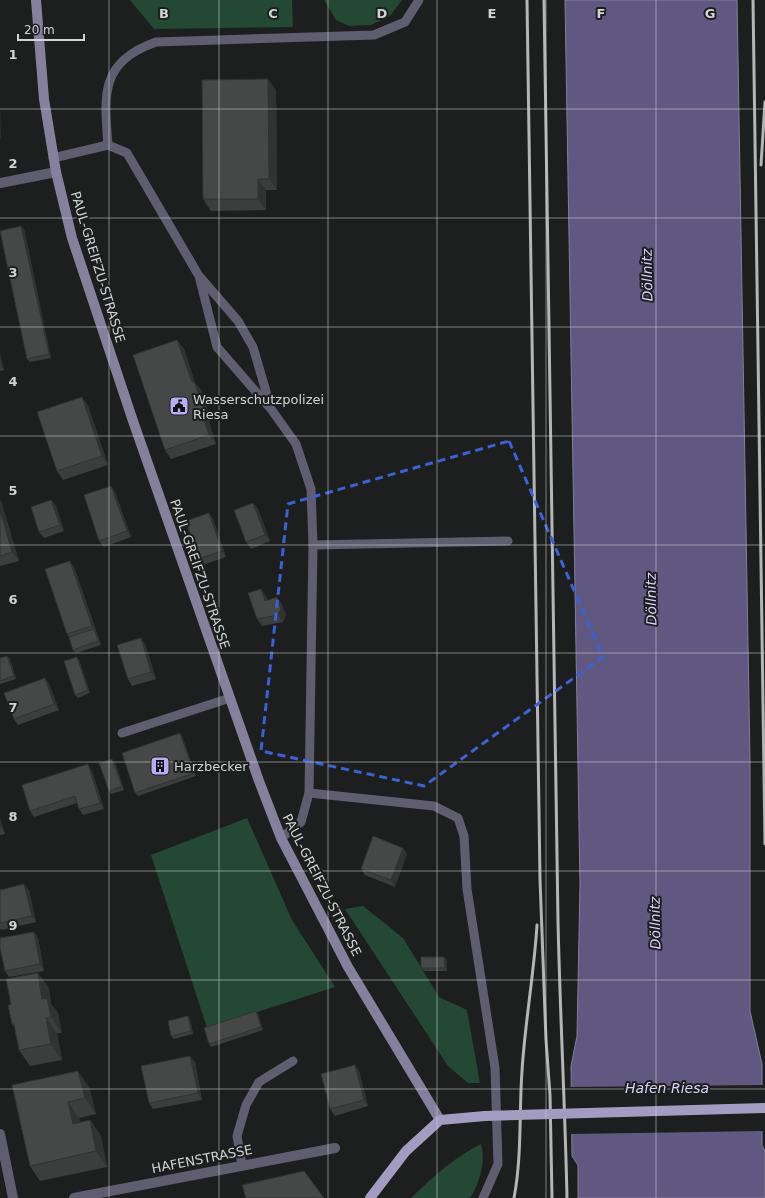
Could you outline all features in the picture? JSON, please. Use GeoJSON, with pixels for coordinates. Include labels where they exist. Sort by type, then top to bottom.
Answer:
{"type":"FeatureCollection","features":[{"type":"Feature","properties":{"kind":"main road","name":"PAUL-GREIFZU-STRASSE"},"geometry":{"type":"LineString","coordinates":[[36,0],[44,99],[53,158],[72,238],[230,698],[281,838],[348,967],[440,1120]]}},
{"type":"Feature","properties":{"kind":"main road"},"geometry":{"type":"LineString","coordinates":[[370,1198],[406,1151],[440,1120],[485,1116],[765,1108]]}},
{"type":"Feature","properties":{"kind":"street"},"geometry":{"type":"LineString","coordinates":[[0,184],[56,172]]}},
{"type":"Feature","properties":{"kind":"street"},"geometry":{"type":"LineString","coordinates":[[0,1134],[13,1198]]}},
{"type":"Feature","properties":{"kind":"street","name":"HAFENSTRASSE"},"geometry":{"type":"LineString","coordinates":[[74,1198],[335,1148]]}},
{"type":"Feature","properties":{"kind":"lane"},"geometry":{"type":"LineString","coordinates":[[108,145],[105,105],[107,86],[115,68],[126,57],[139,48],[156,42],[374,35],[405,22],[419,0]]}},
{"type":"Feature","properties":{"kind":"lane"},"geometry":{"type":"LineString","coordinates":[[53,158],[108,145],[127,153],[199,276],[238,321],[253,347],[271,409]]}},
{"type":"Feature","properties":{"kind":"lane"},"geometry":{"type":"LineString","coordinates":[[199,276],[217,347],[271,409],[296,444],[311,489],[313,545],[309,793],[301,822],[281,838]]}},
{"type":"Feature","properties":{"kind":"lane"},"geometry":{"type":"LineString","coordinates":[[313,545],[508,541]]}},
{"type":"Feature","properties":{"kind":"lane"},"geometry":{"type":"LineString","coordinates":[[122,733],[230,698]]}},
{"type":"Feature","properties":{"kind":"lane"},"geometry":{"type":"LineString","coordinates":[[309,793],[434,806],[458,818],[464,836],[467,889],[495,1068],[498,1164],[483,1198]]}},
{"type":"Feature","properties":{"kind":"lane"},"geometry":{"type":"LineString","coordinates":[[242,1165],[236,1136],[246,1105],[259,1082],[293,1061]]}},
{"type":"Feature","properties":{"kind":"highlighted area"},"geometry":{"type":"Polygon","coordinates":[[[509,441],[603,657],[424,786],[261,751],[288,504],[509,441]]]}},
{"type":"Feature","properties":{"kind":"green space"},"geometry":{"type":"Polygon","coordinates":[[[130,0],[292,0],[293,27],[154,29],[130,0]]]}},
{"type":"Feature","properties":{"kind":"green space"},"geometry":{"type":"Polygon","coordinates":[[[324,0],[402,0],[390,16],[371,25],[349,26],[336,20],[324,0]]]}},
{"type":"Feature","properties":{"kind":"green space"},"geometry":{"type":"Polygon","coordinates":[[[247,818],[292,920],[335,987],[207,1028],[151,855],[247,818]]]}},
{"type":"Feature","properties":{"kind":"green space"},"geometry":{"type":"Polygon","coordinates":[[[363,906],[403,938],[439,997],[467,1010],[480,1083],[468,1083],[448,1066],[345,909],[363,906]]]}},
{"type":"Feature","properties":{"kind":"green space"},"geometry":{"type":"Polygon","coordinates":[[[481,1144],[483,1157],[481,1171],[477,1185],[470,1198],[411,1198],[453,1161],[481,1144]]]}},
{"type":"Feature","properties":{"kind":"water","name":"Hafen Riesa"},"geometry":{"type":"Polygon","coordinates":[[[565,0],[737,0],[750,761],[750,1011],[762,1064],[762,1145],[765,1151],[765,1198],[578,1198],[578,1165],[572,1156],[571,1066],[577,1036],[580,884],[565,0]]]}},
{"type":"Feature","properties":{"kind":"pier"},"geometry":{"type":"Polygon","coordinates":[[[765,1085],[764,1131],[570,1134],[569,1087],[765,1085]]]}},
{"type":"Feature","properties":{"kind":"building"},"geometry":{"type":"Polygon","coordinates":[[[268,79],[269,179],[258,179],[258,199],[203,199],[202,80],[268,79]]]}},
{"type":"Feature","properties":{"kind":"building"},"geometry":{"type":"Polygon","coordinates":[[[21,226],[49,354],[27,359],[0,231],[21,226]]]}},
{"type":"Feature","properties":{"kind":"building","name":"Wasserschutzpolizei Riesa"},"geometry":{"type":"Polygon","coordinates":[[[177,340],[192,382],[194,381],[205,412],[202,413],[209,435],[165,450],[133,355],[177,340]]]}},
{"type":"Feature","properties":{"kind":"building"},"geometry":{"type":"Polygon","coordinates":[[[82,397],[102,456],[57,471],[37,412],[82,397]]]}},
{"type":"Feature","properties":{"kind":"building"},"geometry":{"type":"Polygon","coordinates":[[[111,486],[127,531],[99,541],[84,495],[111,486]]]}},
{"type":"Feature","properties":{"kind":"building"},"geometry":{"type":"Polygon","coordinates":[[[51,500],[60,525],[39,532],[31,507],[51,500]]]}},
{"type":"Feature","properties":{"kind":"building"},"geometry":{"type":"Polygon","coordinates":[[[253,503],[265,535],[246,542],[234,510],[253,503]]]}},
{"type":"Feature","properties":{"kind":"building"},"geometry":{"type":"Polygon","coordinates":[[[0,510],[12,552],[0,556],[0,510]]]}},
{"type":"Feature","properties":{"kind":"building"},"geometry":{"type":"Polygon","coordinates":[[[209,513],[222,551],[199,559],[186,521],[209,513]]]}},
{"type":"Feature","properties":{"kind":"building"},"geometry":{"type":"Polygon","coordinates":[[[70,561],[92,626],[67,634],[45,569],[70,561]]]}},
{"type":"Feature","properties":{"kind":"building"},"geometry":{"type":"Polygon","coordinates":[[[261,589],[265,601],[277,597],[281,609],[278,615],[257,619],[248,593],[261,589]]]}},
{"type":"Feature","properties":{"kind":"building"},"geometry":{"type":"Polygon","coordinates":[[[94,629],[98,641],[73,650],[69,637],[94,629]]]}},
{"type":"Feature","properties":{"kind":"building"},"geometry":{"type":"Polygon","coordinates":[[[141,638],[151,672],[128,679],[117,645],[141,638]]]}},
{"type":"Feature","properties":{"kind":"building"},"geometry":{"type":"Polygon","coordinates":[[[7,656],[14,676],[0,681],[0,658],[7,656]]]}},
{"type":"Feature","properties":{"kind":"building"},"geometry":{"type":"Polygon","coordinates":[[[77,657],[88,690],[75,695],[64,661],[77,657]]]}},
{"type":"Feature","properties":{"kind":"building"},"geometry":{"type":"Polygon","coordinates":[[[45,678],[54,704],[14,719],[4,693],[45,678]]]}},
{"type":"Feature","properties":{"kind":"building","name":"Harzbecker"},"geometry":{"type":"Polygon","coordinates":[[[180,733],[194,773],[135,793],[122,753],[180,733]]]}},
{"type":"Feature","properties":{"kind":"building"},"geometry":{"type":"Polygon","coordinates":[[[112,759],[122,786],[109,791],[99,763],[112,759]]]}},
{"type":"Feature","properties":{"kind":"building"},"geometry":{"type":"Polygon","coordinates":[[[88,764],[100,803],[79,809],[75,796],[30,811],[22,785],[88,764]]]}},
{"type":"Feature","properties":{"kind":"building"},"geometry":{"type":"Polygon","coordinates":[[[373,836],[403,848],[391,880],[361,869],[373,836]]]}},
{"type":"Feature","properties":{"kind":"building"},"geometry":{"type":"Polygon","coordinates":[[[24,884],[32,916],[0,923],[0,890],[24,884]]]}},
{"type":"Feature","properties":{"kind":"building"},"geometry":{"type":"Polygon","coordinates":[[[34,932],[40,964],[5,971],[0,948],[0,938],[34,932]]]}},
{"type":"Feature","properties":{"kind":"building"},"geometry":{"type":"Polygon","coordinates":[[[421,957],[444,957],[445,968],[421,968],[421,957]]]}},
{"type":"Feature","properties":{"kind":"building"},"geometry":{"type":"Polygon","coordinates":[[[38,973],[42,999],[47,998],[51,1017],[46,1018],[51,1044],[19,1050],[14,1024],[12,1024],[8,1005],[11,1005],[6,979],[38,973]]]}},
{"type":"Feature","properties":{"kind":"building"},"geometry":{"type":"Polygon","coordinates":[[[256,1011],[261,1027],[209,1044],[204,1028],[256,1011]]]}},
{"type":"Feature","properties":{"kind":"building"},"geometry":{"type":"Polygon","coordinates":[[[188,1016],[191,1031],[171,1036],[168,1021],[188,1016]]]}},
{"type":"Feature","properties":{"kind":"building"},"geometry":{"type":"Polygon","coordinates":[[[190,1056],[198,1093],[149,1103],[141,1066],[190,1056]]]}},
{"type":"Feature","properties":{"kind":"building"},"geometry":{"type":"Polygon","coordinates":[[[355,1065],[364,1100],[330,1109],[321,1074],[355,1065]]]}},
{"type":"Feature","properties":{"kind":"building"},"geometry":{"type":"Polygon","coordinates":[[[78,1071],[85,1098],[68,1102],[73,1124],[90,1120],[96,1151],[30,1166],[12,1085],[78,1071]]]}},
{"type":"Feature","properties":{"kind":"building"},"geometry":{"type":"Polygon","coordinates":[[[304,1171],[324,1198],[246,1198],[242,1185],[304,1171]]]}},
{"type":"Feature","properties":{"kind":"railway"},"geometry":{"type":"LineString","coordinates":[[527,0],[540,879],[546,1040],[550,1095],[552,1198]]}},
{"type":"Feature","properties":{"kind":"railway"},"geometry":{"type":"LineString","coordinates":[[544,0],[558,921],[567,1198]]}},
{"type":"Feature","properties":{"kind":"railway"},"geometry":{"type":"LineString","coordinates":[[753,0],[765,844]]}},
{"type":"Feature","properties":{"kind":"railway"},"geometry":{"type":"LineString","coordinates":[[761,165],[765,102]]}},
{"type":"Feature","properties":{"kind":"railway"},"geometry":{"type":"LineString","coordinates":[[514,1198],[517,1182],[519,1150],[523,1053],[537,925]]}},
{"type":"Feature","properties":{"kind":"place","name":"Wasserschutzpolizei Riesa"},"geometry":{"type":"Point","coordinates":[179,406]}},
{"type":"Feature","properties":{"kind":"place","name":"Harzbecker"},"geometry":{"type":"Point","coordinates":[160,766]}},
{"type":"Feature","properties":{"kind":"water label","name":"Döllnitz"},"geometry":{"type":"Point","coordinates":[647,275]}},
{"type":"Feature","properties":{"kind":"water label","name":"Döllnitz"},"geometry":{"type":"Point","coordinates":[651,599]}},
{"type":"Feature","properties":{"kind":"water label","name":"Döllnitz"},"geometry":{"type":"Point","coordinates":[655,923]}}]}
